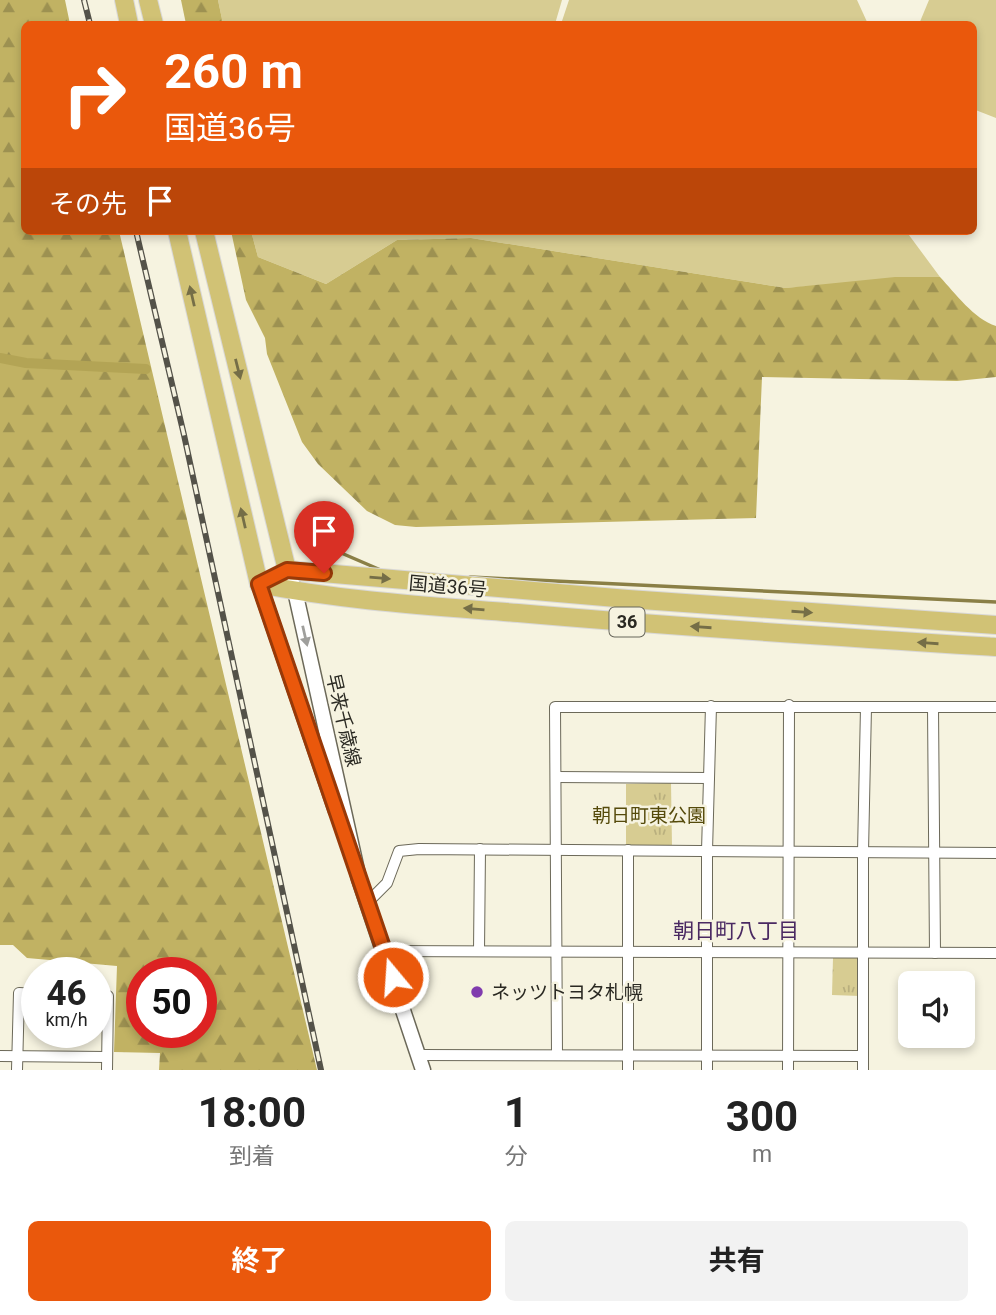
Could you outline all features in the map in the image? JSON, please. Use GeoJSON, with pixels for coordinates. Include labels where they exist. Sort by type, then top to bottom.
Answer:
{"type":"FeatureCollection","features":[{"type":"Feature","properties":{"kind":"highway"},"geometry":{"type":"LineString","coordinates":[[124,0],[128,21]]}},
{"type":"Feature","properties":{"kind":"highway"},"geometry":{"type":"LineString","coordinates":[[148,0],[153,21]]}},
{"type":"Feature","properties":{"kind":"highway"},"geometry":{"type":"LineString","coordinates":[[178,235],[259,584],[287,570],[205,235]]}},
{"type":"Feature","properties":{"kind":"highway","name":"国道36号"},"geometry":{"type":"LineString","coordinates":[[287,570],[614,598],[996,625]]}},
{"type":"Feature","properties":{"kind":"highway","name":"国道36号"},"geometry":{"type":"LineString","coordinates":[[259,584],[295,592],[612,621],[996,647]]}},
{"type":"Feature","properties":{"kind":"main road","name":"早来千歳線"},"geometry":{"type":"LineString","coordinates":[[287,570],[295,592],[359,879]]}},
{"type":"Feature","properties":{"kind":"main road","name":"早来千歳線"},"geometry":{"type":"LineString","coordinates":[[259,584],[423,1070]]}},
{"type":"Feature","properties":{"kind":"street"},"geometry":{"type":"LineString","coordinates":[[788,1070],[789,705]]}},
{"type":"Feature","properties":{"kind":"street"},"geometry":{"type":"LineString","coordinates":[[707,1070],[710,706]]}},
{"type":"Feature","properties":{"kind":"street"},"geometry":{"type":"LineString","coordinates":[[557,1055],[555,707],[996,707]]}},
{"type":"Feature","properties":{"kind":"street"},"geometry":{"type":"LineString","coordinates":[[863,1070],[866,707]]}},
{"type":"Feature","properties":{"kind":"street"},"geometry":{"type":"LineString","coordinates":[[933,707],[935,953]]}},
{"type":"Feature","properties":{"kind":"street"},"geometry":{"type":"LineString","coordinates":[[556,777],[709,778]]}},
{"type":"Feature","properties":{"kind":"street"},"geometry":{"type":"LineString","coordinates":[[367,903],[387,883],[399,851],[419,849],[996,853]]}},
{"type":"Feature","properties":{"kind":"street"},"geometry":{"type":"LineString","coordinates":[[479,951],[480,849]]}},
{"type":"Feature","properties":{"kind":"street"},"geometry":{"type":"LineString","coordinates":[[628,850],[628,1070]]}},
{"type":"Feature","properties":{"kind":"street"},"geometry":{"type":"LineString","coordinates":[[384,951],[996,953]]}},
{"type":"Feature","properties":{"kind":"street"},"geometry":{"type":"LineString","coordinates":[[17,1070],[21,993]]}},
{"type":"Feature","properties":{"kind":"street"},"geometry":{"type":"LineString","coordinates":[[107,1048],[107,1070]]}},
{"type":"Feature","properties":{"kind":"street"},"geometry":{"type":"LineString","coordinates":[[417,1055],[863,1056]]}},
{"type":"Feature","properties":{"kind":"street"},"geometry":{"type":"LineString","coordinates":[[0,1056],[107,1057]]}},
{"type":"Feature","properties":{"kind":"green space"},"geometry":{"type":"Polygon","coordinates":[[[0,0],[65,0],[69,21],[21,21],[21,235],[120,235],[317,1070],[159,1070],[160,1053],[114,1052],[117,966],[112,966],[112,957],[26,957],[13,945],[0,945],[0,0]]]}},
{"type":"Feature","properties":{"kind":"green space"},"geometry":{"type":"Polygon","coordinates":[[[181,0],[218,0],[222,21],[185,21],[181,0]]]}},
{"type":"Feature","properties":{"kind":"green space"},"geometry":{"type":"Polygon","coordinates":[[[218,0],[562,0],[556,21],[222,21],[218,0]]]}},
{"type":"Feature","properties":{"kind":"green space"},"geometry":{"type":"Polygon","coordinates":[[[569,0],[857,0],[867,21],[562,21],[569,0]]]}},
{"type":"Feature","properties":{"kind":"green space"},"geometry":{"type":"Polygon","coordinates":[[[929,0],[996,0],[996,118],[977,111],[977,21],[920,21],[929,0]]]}},
{"type":"Feature","properties":{"kind":"green space"},"geometry":{"type":"Polygon","coordinates":[[[232,235],[252,235],[258,257],[326,284],[397,240],[471,238],[786,288],[895,277],[940,277],[973,312],[996,326],[996,377],[957,381],[762,377],[756,518],[416,527],[395,525],[367,511],[318,464],[302,442],[267,354],[265,338],[246,300],[232,235]]]}},
{"type":"Feature","properties":{"kind":"green space"},"geometry":{"type":"Polygon","coordinates":[[[252,235],[909,235],[940,277],[786,288],[471,238],[397,240],[326,284],[258,257],[252,235]]]}},
{"type":"Feature","properties":{"kind":"green space","name":"朝日町東公園"},"geometry":{"type":"Polygon","coordinates":[[[671,783],[672,846],[626,846],[626,784],[671,783]]]}},
{"type":"Feature","properties":{"kind":"green space"},"geometry":{"type":"Polygon","coordinates":[[[833,958],[860,958],[860,996],[832,995],[833,958]]]}},
{"type":"Feature","properties":{"kind":"waterway"},"geometry":{"type":"LineString","coordinates":[[0,358],[26,363],[146,369]]}},
{"type":"Feature","properties":{"kind":"waterway"},"geometry":{"type":"LineString","coordinates":[[325,546],[383,571]]}},
{"type":"Feature","properties":{"kind":"waterway"},"geometry":{"type":"LineString","coordinates":[[470,577],[996,602]]}},
{"type":"Feature","properties":{"kind":"railway"},"geometry":{"type":"LineString","coordinates":[[84,0],[89,21]]}},
{"type":"Feature","properties":{"kind":"railway"},"geometry":{"type":"LineString","coordinates":[[137,235],[184,435],[321,1070]]}},
{"type":"Feature","properties":{"kind":"place","name":"ネッツトヨタ札幌"},"geometry":{"type":"Point","coordinates":[477,992]}},
{"type":"Feature","properties":{"kind":"district","name":"朝日町八丁目"},"geometry":{"type":"Point","coordinates":[736,931]}},
{"type":"Feature","properties":{"kind":"route"},"geometry":{"type":"LineString","coordinates":[[324,573],[287,570],[259,584],[393,977]]}}]}
